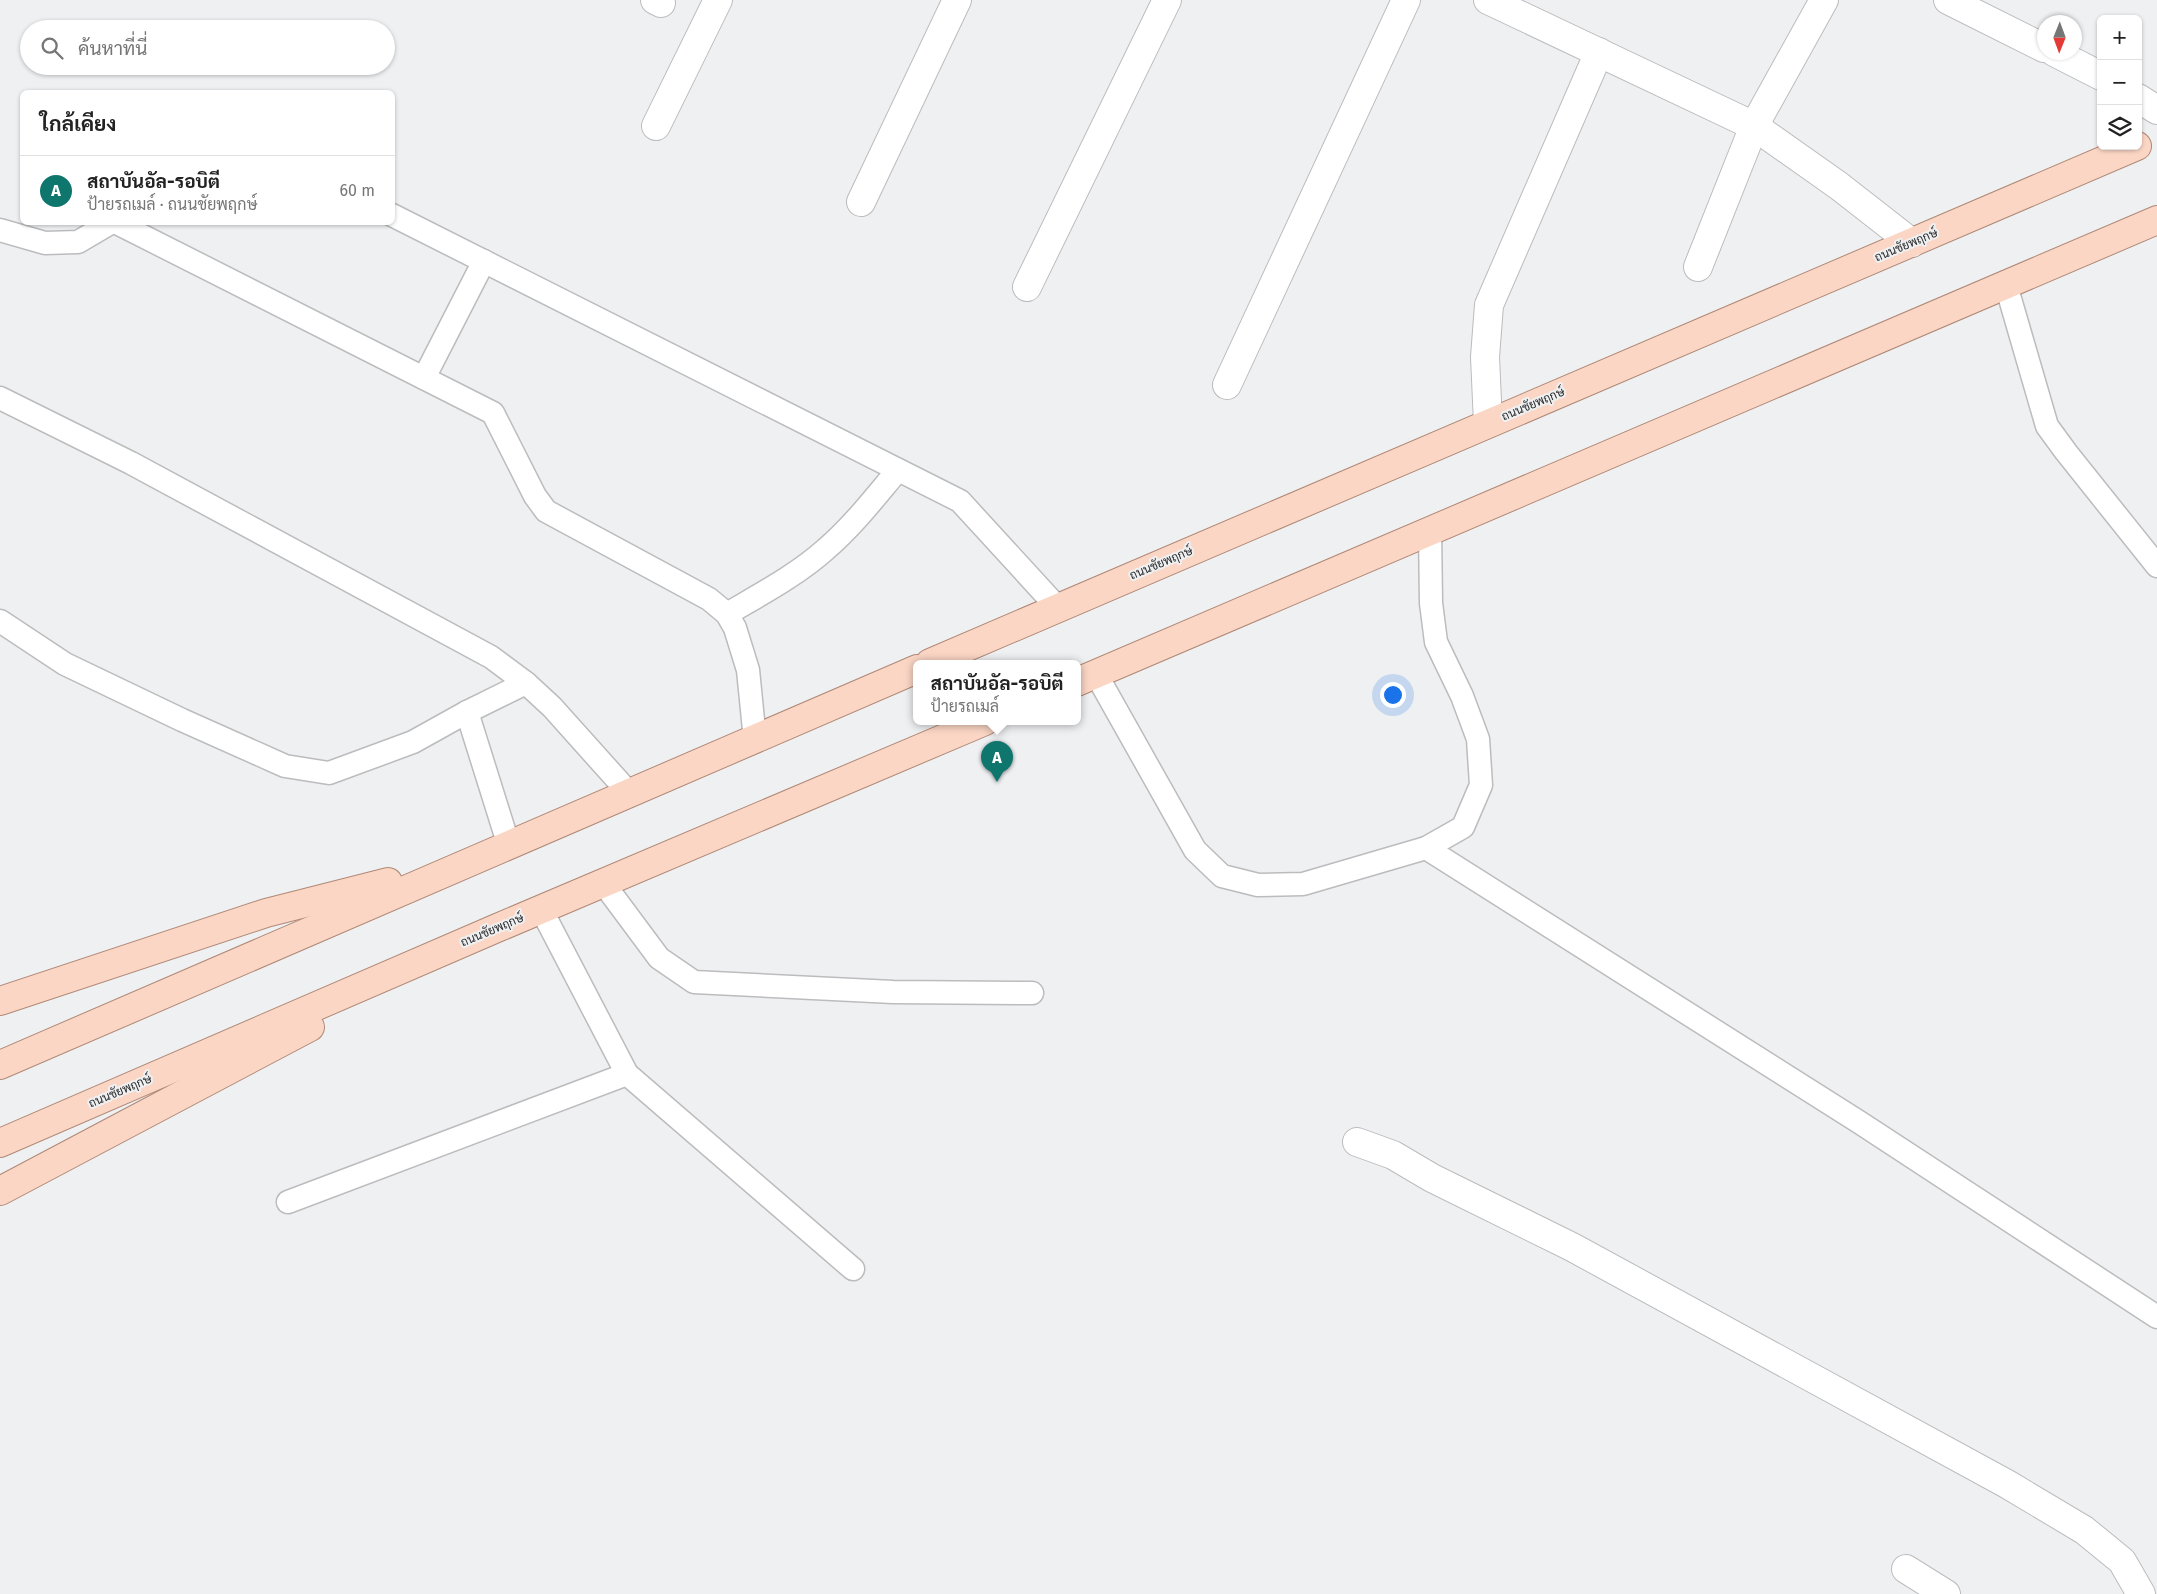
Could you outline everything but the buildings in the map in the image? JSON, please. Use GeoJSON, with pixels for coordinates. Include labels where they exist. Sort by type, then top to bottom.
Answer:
{"type":"FeatureCollection","features":[{"type":"Feature","properties":{"kind":"main road","name":"ถนนชัยพฤกษ์"},"geometry":{"type":"LineString","coordinates":[[2142,144],[2157,138]]}},
{"type":"Feature","properties":{"kind":"main road","name":"ถนนชัยพฤกษ์"},"geometry":{"type":"LineString","coordinates":[[937,660],[2129,150]]}},
{"type":"Feature","properties":{"kind":"main road"},"geometry":{"type":"LineString","coordinates":[[1086,678],[2157,220]]}},
{"type":"Feature","properties":{"kind":"main road"},"geometry":{"type":"LineString","coordinates":[[0,1065],[913,671]]}},
{"type":"Feature","properties":{"kind":"main road","name":"ถนนชัยพฤกษ์"},"geometry":{"type":"LineString","coordinates":[[0,1143],[497,928],[976,725]]}},
{"type":"Feature","properties":{"kind":"main road"},"geometry":{"type":"LineString","coordinates":[[0,1001],[266,913],[470,861]]}},
{"type":"Feature","properties":{"kind":"main road"},"geometry":{"type":"LineString","coordinates":[[0,1191],[497,928]]}},
{"type":"Feature","properties":{"kind":"street"},"geometry":{"type":"LineString","coordinates":[[656,126],[718,0]]}},
{"type":"Feature","properties":{"kind":"street"},"geometry":{"type":"LineString","coordinates":[[862,202],[957,0]]}},
{"type":"Feature","properties":{"kind":"street"},"geometry":{"type":"LineString","coordinates":[[1028,287],[1167,0]]}},
{"type":"Feature","properties":{"kind":"street"},"geometry":{"type":"LineString","coordinates":[[1227,385],[1406,0]]}},
{"type":"Feature","properties":{"kind":"street"},"geometry":{"type":"LineString","coordinates":[[1488,0],[1754,126],[1839,186],[1912,243]]}},
{"type":"Feature","properties":{"kind":"street"},"geometry":{"type":"LineString","coordinates":[[1698,267],[1754,126],[1824,0]]}},
{"type":"Feature","properties":{"kind":"street"},"geometry":{"type":"LineString","coordinates":[[1948,0],[2037,44]]}},
{"type":"Feature","properties":{"kind":"street"},"geometry":{"type":"LineString","coordinates":[[1488,423],[1485,358],[1489,305],[1599,52]]}},
{"type":"Feature","properties":{"kind":"street"},"geometry":{"type":"LineString","coordinates":[[2070,60],[2097,74]]}},
{"type":"Feature","properties":{"kind":"street"},"geometry":{"type":"LineString","coordinates":[[2142,101],[2157,110]]}},
{"type":"Feature","properties":{"kind":"street"},"geometry":{"type":"LineString","coordinates":[[1356,1142],[1393,1155],[1432,1178],[1572,1247],[2007,1484],[2084,1530],[2122,1561],[2141,1594]]}},
{"type":"Feature","properties":{"kind":"street"},"geometry":{"type":"LineString","coordinates":[[1906,1569],[1946,1594]]}},
{"type":"Feature","properties":{"kind":"lane"},"geometry":{"type":"LineString","coordinates":[[395,216],[960,501],[1058,608]]}},
{"type":"Feature","properties":{"kind":"lane"},"geometry":{"type":"LineString","coordinates":[[0,230],[45,243],[78,242],[109,225]]}},
{"type":"Feature","properties":{"kind":"lane"},"geometry":{"type":"LineString","coordinates":[[120,225],[493,414],[535,496],[546,511],[709,599],[727,614],[734,628],[748,670],[755,740]]}},
{"type":"Feature","properties":{"kind":"lane"},"geometry":{"type":"LineString","coordinates":[[424,378],[484,261]]}},
{"type":"Feature","properties":{"kind":"lane"},"geometry":{"type":"LineString","coordinates":[[2006,285],[2047,426],[2157,566]]}},
{"type":"Feature","properties":{"kind":"lane"},"geometry":{"type":"LineString","coordinates":[[0,398],[131,463],[492,658],[526,683],[552,707],[630,794]]}},
{"type":"Feature","properties":{"kind":"lane"},"geometry":{"type":"LineString","coordinates":[[727,614],[785,580],[826,550],[854,522],[898,470]]}},
{"type":"Feature","properties":{"kind":"lane"},"geometry":{"type":"LineString","coordinates":[[1086,678],[1195,850],[1222,876],[1258,885],[1303,884],[1426,848],[1463,827],[1481,785],[1478,739],[1462,696],[1436,642],[1431,603],[1430,530]]}},
{"type":"Feature","properties":{"kind":"lane"},"geometry":{"type":"LineString","coordinates":[[0,622],[65,664],[182,720],[284,766],[329,774],[413,742],[467,712],[526,683]]}},
{"type":"Feature","properties":{"kind":"lane"},"geometry":{"type":"LineString","coordinates":[[467,712],[509,846]]}},
{"type":"Feature","properties":{"kind":"lane"},"geometry":{"type":"LineString","coordinates":[[1426,848],[1859,1122],[2157,1316]]}},
{"type":"Feature","properties":{"kind":"lane"},"geometry":{"type":"LineString","coordinates":[[604,884],[658,958],[694,982],[893,992],[1032,994]]}},
{"type":"Feature","properties":{"kind":"lane"},"geometry":{"type":"LineString","coordinates":[[541,910],[627,1074],[853,1269]]}},
{"type":"Feature","properties":{"kind":"lane"},"geometry":{"type":"LineString","coordinates":[[288,1202],[627,1074]]}},
{"type":"Feature","properties":{"kind":"place","name":"สถาบันอัล-รอบิตี"},"geometry":{"type":"Point","coordinates":[997,782]}}]}
